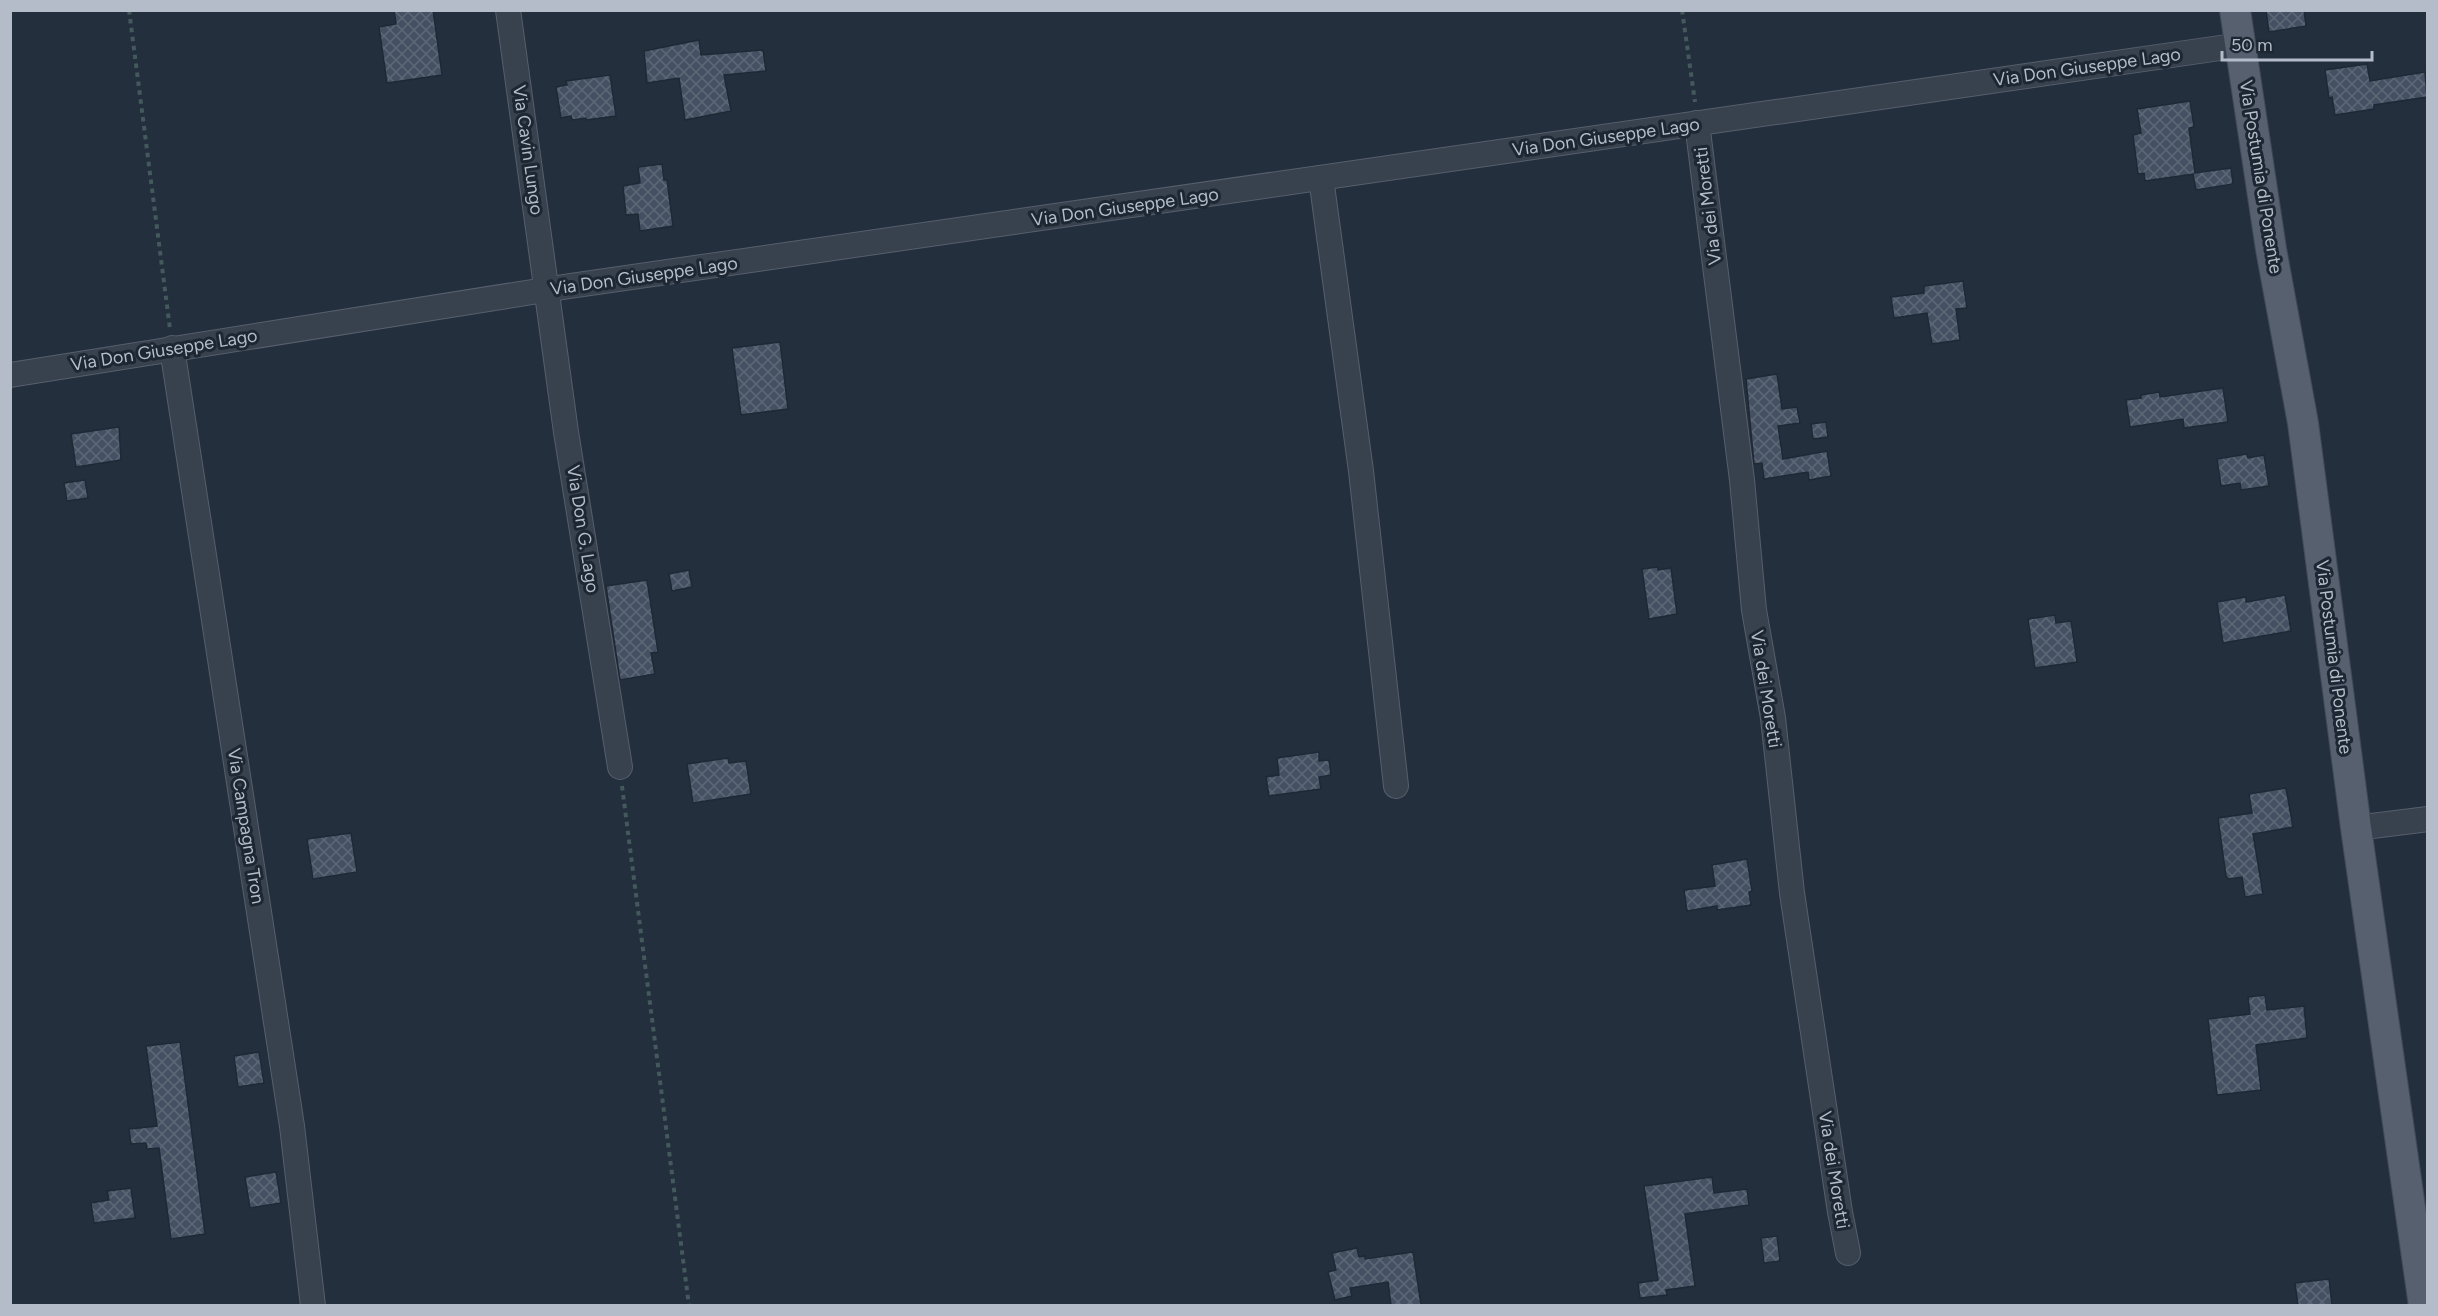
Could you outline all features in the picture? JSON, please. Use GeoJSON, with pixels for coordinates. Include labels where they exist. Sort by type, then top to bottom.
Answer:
{"type":"FeatureCollection","features":[{"type":"Feature","properties":{"kind":"main road","name":"Via Postumia di Ponente"},"geometry":{"type":"LineString","coordinates":[[2235,10],[2271,249],[2303,423],[2356,828],[2424,1305]]}},
{"type":"Feature","properties":{"kind":"street","name":"Via Cavin Lungo"},"geometry":{"type":"LineString","coordinates":[[508,10],[547,290]]}},
{"type":"Feature","properties":{"kind":"street","name":"Via Don Giuseppe Lago"},"geometry":{"type":"LineString","coordinates":[[10,375],[547,290],[2241,45]]}},
{"type":"Feature","properties":{"kind":"street","name":"Via dei Moretti"},"geometry":{"type":"LineString","coordinates":[[1697,123],[1742,480],[1754,610],[1773,718],[1791,893],[1848,1253]]}},
{"type":"Feature","properties":{"kind":"street"},"geometry":{"type":"LineString","coordinates":[[1321,178],[1361,471],[1396,786]]}},
{"type":"Feature","properties":{"kind":"street","name":"Via Don G. Lago"},"geometry":{"type":"LineString","coordinates":[[547,290],[566,432],[620,767]]}},
{"type":"Feature","properties":{"kind":"street","name":"Via Campagna Tron"},"geometry":{"type":"LineString","coordinates":[[172,348],[292,1126],[313,1305]]}},
{"type":"Feature","properties":{"kind":"street"},"geometry":{"type":"LineString","coordinates":[[2356,828],[2427,819]]}},
{"type":"Feature","properties":{"kind":"path"},"geometry":{"type":"LineString","coordinates":[[129,10],[172,348]]}},
{"type":"Feature","properties":{"kind":"path"},"geometry":{"type":"LineString","coordinates":[[1682,10],[1697,123]]}},
{"type":"Feature","properties":{"kind":"path"},"geometry":{"type":"LineString","coordinates":[[620,767],[689,1305]]}},
{"type":"Feature","properties":{"kind":"building"},"geometry":{"type":"Polygon","coordinates":[[[394,10],[433,10],[442,75],[387,83],[379,27],[396,24],[394,10]]]}},
{"type":"Feature","properties":{"kind":"building"},"geometry":{"type":"Polygon","coordinates":[[[2266,10],[2304,10],[2306,26],[2269,32],[2266,10]]]}},
{"type":"Feature","properties":{"kind":"building"},"geometry":{"type":"Polygon","coordinates":[[[699,40],[701,55],[763,50],[766,71],[724,75],[731,111],[685,120],[679,78],[647,83],[644,51],[699,40]]]}},
{"type":"Feature","properties":{"kind":"building"},"geometry":{"type":"Polygon","coordinates":[[[2367,64],[2370,81],[2425,72],[2427,97],[2374,105],[2374,109],[2335,115],[2332,97],[2329,98],[2325,70],[2367,64]]]}},
{"type":"Feature","properties":{"kind":"building"},"geometry":{"type":"Polygon","coordinates":[[[610,75],[616,116],[586,120],[586,118],[572,120],[571,116],[561,118],[556,87],[567,85],[566,81],[610,75]]]}},
{"type":"Feature","properties":{"kind":"building"},"geometry":{"type":"Polygon","coordinates":[[[2190,101],[2194,127],[2189,128],[2195,173],[2231,168],[2233,184],[2196,190],[2193,174],[2145,181],[2144,173],[2138,174],[2133,135],[2141,133],[2137,109],[2190,101]]]}},
{"type":"Feature","properties":{"kind":"building"},"geometry":{"type":"Polygon","coordinates":[[[662,164],[664,180],[667,180],[673,226],[640,231],[638,214],[626,215],[623,186],[640,183],[638,167],[662,164]]]}},
{"type":"Feature","properties":{"kind":"building"},"geometry":{"type":"Polygon","coordinates":[[[1963,281],[1967,308],[1956,309],[1960,340],[1932,344],[1927,313],[1894,318],[1891,297],[1924,293],[1924,286],[1963,281]]]}},
{"type":"Feature","properties":{"kind":"building"},"geometry":{"type":"Polygon","coordinates":[[[780,342],[788,409],[741,415],[732,348],[780,342]]]}},
{"type":"Feature","properties":{"kind":"building"},"geometry":{"type":"Polygon","coordinates":[[[1777,374],[1782,409],[1797,407],[1800,423],[1778,426],[1783,459],[1827,451],[1831,476],[1809,480],[1808,472],[1764,479],[1762,463],[1754,464],[1746,379],[1777,374]]]}},
{"type":"Feature","properties":{"kind":"building"},"geometry":{"type":"Polygon","coordinates":[[[2223,388],[2228,422],[2184,428],[2183,419],[2130,427],[2126,400],[2159,392],[2160,397],[2223,388]]]}},
{"type":"Feature","properties":{"kind":"building"},"geometry":{"type":"Polygon","coordinates":[[[1826,422],[1828,437],[1813,439],[1811,424],[1826,422]]]}},
{"type":"Feature","properties":{"kind":"building"},"geometry":{"type":"Polygon","coordinates":[[[119,427],[121,460],[76,467],[71,434],[119,427]]]}},
{"type":"Feature","properties":{"kind":"building"},"geometry":{"type":"Polygon","coordinates":[[[2247,454],[2248,458],[2264,455],[2269,486],[2241,490],[2240,483],[2221,486],[2217,459],[2247,454]]]}},
{"type":"Feature","properties":{"kind":"building"},"geometry":{"type":"Polygon","coordinates":[[[85,480],[88,498],[67,501],[64,483],[85,480]]]}},
{"type":"Feature","properties":{"kind":"building"},"geometry":{"type":"Polygon","coordinates":[[[1658,567],[1658,570],[1671,568],[1677,614],[1649,619],[1642,569],[1658,567]]]}},
{"type":"Feature","properties":{"kind":"building"},"geometry":{"type":"Polygon","coordinates":[[[689,570],[692,587],[672,591],[669,574],[689,570]]]}},
{"type":"Feature","properties":{"kind":"building"},"geometry":{"type":"Polygon","coordinates":[[[647,580],[658,652],[651,653],[655,674],[620,680],[606,586],[647,580]]]}},
{"type":"Feature","properties":{"kind":"building"},"geometry":{"type":"Polygon","coordinates":[[[2285,595],[2291,631],[2223,643],[2217,602],[2246,597],[2246,602],[2285,595]]]}},
{"type":"Feature","properties":{"kind":"building"},"geometry":{"type":"Polygon","coordinates":[[[2055,615],[2056,623],[2071,621],[2077,662],[2035,668],[2028,619],[2055,615]]]}},
{"type":"Feature","properties":{"kind":"building"},"geometry":{"type":"Polygon","coordinates":[[[1319,752],[1319,761],[1329,760],[1331,775],[1319,777],[1321,789],[1269,796],[1266,777],[1279,775],[1277,758],[1319,752]]]}},
{"type":"Feature","properties":{"kind":"building"},"geometry":{"type":"Polygon","coordinates":[[[728,758],[729,763],[746,761],[751,794],[693,803],[687,764],[728,758]]]}},
{"type":"Feature","properties":{"kind":"building"},"geometry":{"type":"Polygon","coordinates":[[[2286,788],[2293,827],[2253,834],[2263,894],[2245,897],[2242,877],[2228,879],[2226,876],[2218,818],[2252,813],[2249,794],[2286,788]]]}},
{"type":"Feature","properties":{"kind":"building"},"geometry":{"type":"Polygon","coordinates":[[[351,833],[357,872],[313,879],[307,839],[351,833]]]}},
{"type":"Feature","properties":{"kind":"building"},"geometry":{"type":"Polygon","coordinates":[[[1747,859],[1752,891],[1749,892],[1751,905],[1717,910],[1717,906],[1687,911],[1684,890],[1715,886],[1712,865],[1747,859]]]}},
{"type":"Feature","properties":{"kind":"building"},"geometry":{"type":"Polygon","coordinates":[[[2265,995],[2267,1010],[2304,1006],[2307,1038],[2256,1045],[2261,1090],[2217,1095],[2208,1019],[2250,1014],[2248,997],[2265,995]]]}},
{"type":"Feature","properties":{"kind":"building"},"geometry":{"type":"Polygon","coordinates":[[[180,1042],[205,1234],[171,1239],[159,1148],[147,1149],[146,1143],[131,1144],[129,1129],[157,1126],[146,1046],[180,1042]]]}},
{"type":"Feature","properties":{"kind":"building"},"geometry":{"type":"Polygon","coordinates":[[[259,1052],[264,1083],[238,1087],[234,1056],[259,1052]]]}},
{"type":"Feature","properties":{"kind":"building"},"geometry":{"type":"Polygon","coordinates":[[[276,1172],[281,1203],[250,1208],[245,1177],[276,1172]]]}},
{"type":"Feature","properties":{"kind":"building"},"geometry":{"type":"Polygon","coordinates":[[[1712,1177],[1714,1193],[1747,1189],[1749,1205],[1685,1214],[1695,1286],[1666,1290],[1667,1295],[1640,1298],[1638,1283],[1658,1280],[1644,1186],[1712,1177]]]}},
{"type":"Feature","properties":{"kind":"building"},"geometry":{"type":"Polygon","coordinates":[[[131,1188],[135,1218],[94,1223],[91,1203],[109,1200],[107,1191],[131,1188]]]}},
{"type":"Feature","properties":{"kind":"building"},"geometry":{"type":"Polygon","coordinates":[[[1777,1236],[1780,1261],[1764,1263],[1761,1238],[1777,1236]]]}},
{"type":"Feature","properties":{"kind":"building"},"geometry":{"type":"Polygon","coordinates":[[[1357,1248],[1359,1257],[1365,1256],[1365,1259],[1413,1252],[1421,1305],[1391,1305],[1388,1282],[1350,1288],[1352,1296],[1335,1300],[1328,1272],[1336,1270],[1332,1253],[1357,1248]]]}},
{"type":"Feature","properties":{"kind":"building"},"geometry":{"type":"Polygon","coordinates":[[[2329,1279],[2332,1305],[2298,1305],[2295,1283],[2329,1279]]]}}]}
